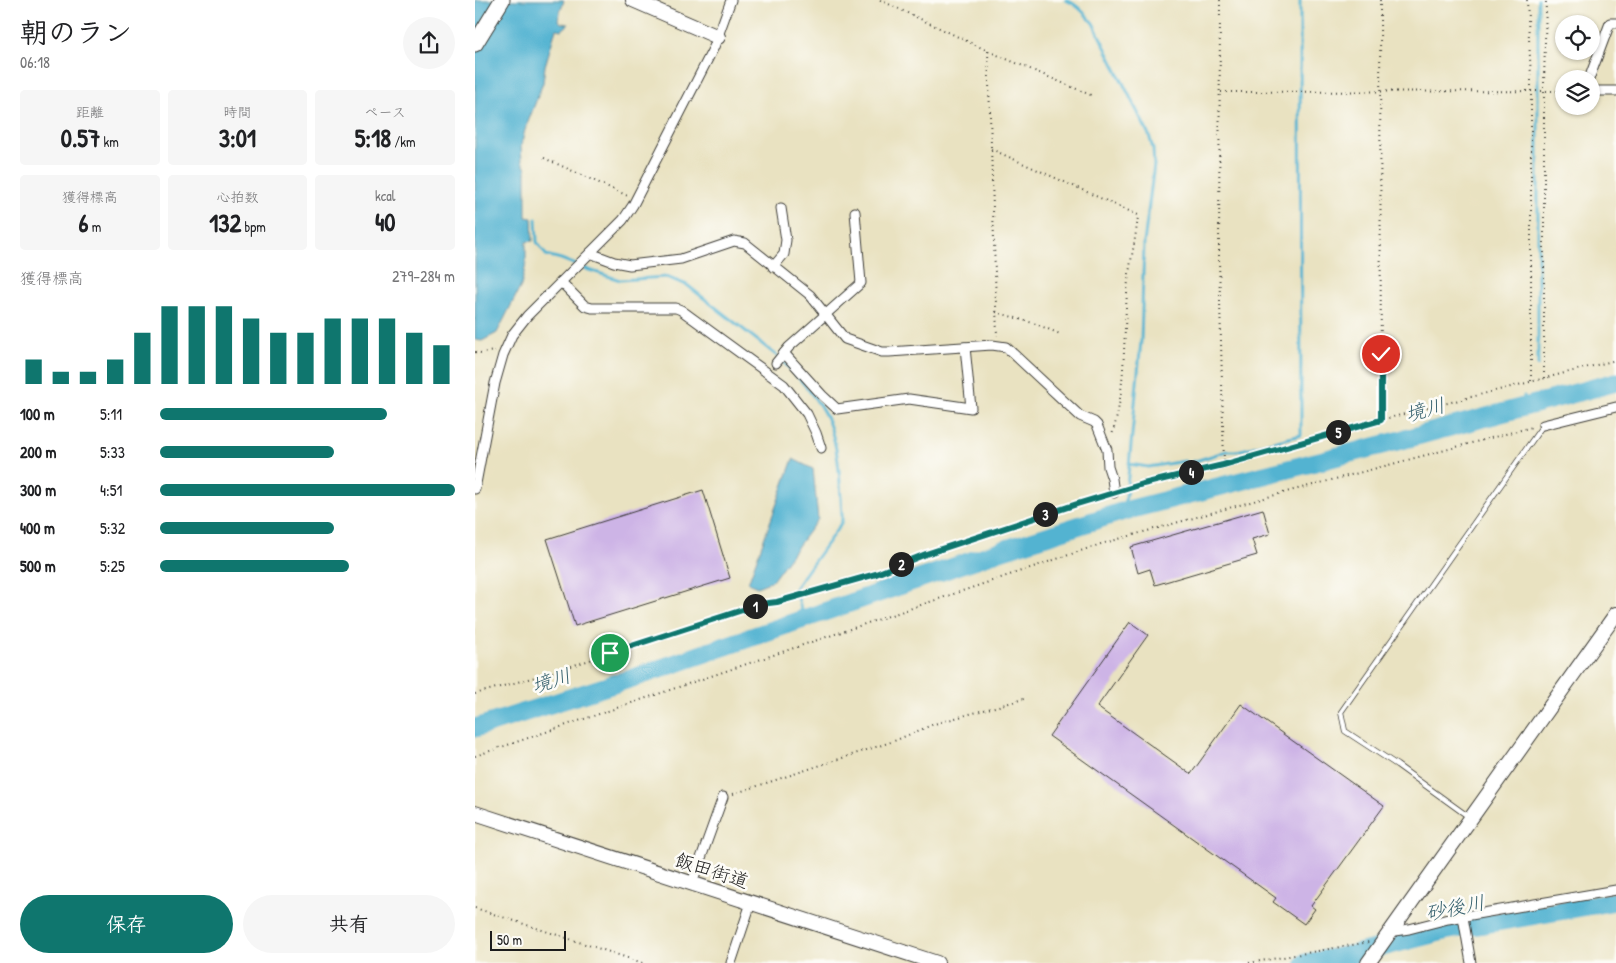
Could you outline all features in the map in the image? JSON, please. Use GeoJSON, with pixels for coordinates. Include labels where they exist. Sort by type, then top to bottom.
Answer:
{"type":"FeatureCollection","features":[{"type":"Feature","properties":{"kind":"main road"},"geometry":{"type":"LineString","coordinates":[[475,44],[501,0]]}},
{"type":"Feature","properties":{"kind":"street"},"geometry":{"type":"LineString","coordinates":[[633,0],[718,37]]}},
{"type":"Feature","properties":{"kind":"street"},"geometry":{"type":"LineString","coordinates":[[475,489],[495,383],[505,350],[527,316],[623,220],[636,200],[718,37],[731,0]]}},
{"type":"Feature","properties":{"kind":"street"},"geometry":{"type":"LineString","coordinates":[[1592,70],[1610,23],[1616,23]]}},
{"type":"Feature","properties":{"kind":"street"},"geometry":{"type":"LineString","coordinates":[[1600,91],[1616,92]]}},
{"type":"Feature","properties":{"kind":"street"},"geometry":{"type":"LineString","coordinates":[[773,267],[784,254],[786,240],[781,208]]}},
{"type":"Feature","properties":{"kind":"street"},"geometry":{"type":"LineString","coordinates":[[776,362],[784,352],[861,283],[855,212]]}},
{"type":"Feature","properties":{"kind":"street"},"geometry":{"type":"LineString","coordinates":[[590,253],[614,262],[630,265],[681,259],[734,241],[745,243],[810,295],[845,338],[883,352],[997,345],[1006,347],[1081,416],[1095,422],[1101,430],[1107,450],[1108,468],[1114,492]]}},
{"type":"Feature","properties":{"kind":"street"},"geometry":{"type":"LineString","coordinates":[[561,282],[585,306],[592,308],[676,308],[681,310],[784,385],[807,414],[821,448]]}},
{"type":"Feature","properties":{"kind":"street"},"geometry":{"type":"LineString","coordinates":[[784,352],[822,396],[837,409],[909,399],[971,408],[965,347]]}},
{"type":"Feature","properties":{"kind":"street"},"geometry":{"type":"LineString","coordinates":[[1543,425],[1616,407]]}},
{"type":"Feature","properties":{"kind":"street"},"geometry":{"type":"LineString","coordinates":[[1369,962],[1382,938],[1615,617]]}},
{"type":"Feature","properties":{"kind":"street"},"geometry":{"type":"LineString","coordinates":[[692,884],[723,797]]}},
{"type":"Feature","properties":{"kind":"street","name":"飯田街道"},"geometry":{"type":"LineString","coordinates":[[475,813],[937,963]]}},
{"type":"Feature","properties":{"kind":"street"},"geometry":{"type":"LineString","coordinates":[[1382,938],[1409,929],[1616,890]]}},
{"type":"Feature","properties":{"kind":"street"},"geometry":{"type":"LineString","coordinates":[[731,963],[751,903]]}},
{"type":"Feature","properties":{"kind":"street"},"geometry":{"type":"LineString","coordinates":[[1464,920],[1471,963]]}},
{"type":"Feature","properties":{"kind":"lane"},"geometry":{"type":"LineString","coordinates":[[1470,818],[1345,730],[1341,712],[1543,425]]}},
{"type":"Feature","properties":{"kind":"path"},"geometry":{"type":"LineString","coordinates":[[880,0],[988,51],[1093,96]]}},
{"type":"Feature","properties":{"kind":"path"},"geometry":{"type":"LineString","coordinates":[[1220,0],[1219,259],[1223,465]]}},
{"type":"Feature","properties":{"kind":"path"},"geometry":{"type":"LineString","coordinates":[[1381,0],[1381,420]]}},
{"type":"Feature","properties":{"kind":"path"},"geometry":{"type":"LineString","coordinates":[[1527,0],[1530,91],[1531,382]]}},
{"type":"Feature","properties":{"kind":"path"},"geometry":{"type":"LineString","coordinates":[[1544,378],[1544,92],[1546,0]]}},
{"type":"Feature","properties":{"kind":"path"},"geometry":{"type":"LineString","coordinates":[[988,51],[997,345]]}},
{"type":"Feature","properties":{"kind":"path"},"geometry":{"type":"LineString","coordinates":[[1221,92],[1555,91]]}},
{"type":"Feature","properties":{"kind":"path"},"geometry":{"type":"LineString","coordinates":[[991,149],[1137,215],[1127,295],[1121,389],[1115,424],[1107,450]]}},
{"type":"Feature","properties":{"kind":"path"},"geometry":{"type":"LineString","coordinates":[[544,158],[636,200]]}},
{"type":"Feature","properties":{"kind":"path"},"geometry":{"type":"LineString","coordinates":[[996,312],[1036,324],[1060,334]]}},
{"type":"Feature","properties":{"kind":"path"},"geometry":{"type":"LineString","coordinates":[[475,352],[505,350]]}},
{"type":"Feature","properties":{"kind":"path"},"geometry":{"type":"LineString","coordinates":[[475,694],[553,672],[761,604],[777,602],[876,574],[926,554],[1114,492],[1223,465],[1381,420],[1616,360]]}},
{"type":"Feature","properties":{"kind":"path"},"geometry":{"type":"LineString","coordinates":[[475,756],[1101,544],[1294,490],[1543,425]]}},
{"type":"Feature","properties":{"kind":"path"},"geometry":{"type":"LineString","coordinates":[[723,797],[895,741],[934,724],[1027,698]]}},
{"type":"Feature","properties":{"kind":"path"},"geometry":{"type":"LineString","coordinates":[[475,908],[643,963]]}},
{"type":"Feature","properties":{"kind":"path"},"geometry":{"type":"LineString","coordinates":[[1249,963],[1382,938]]}},
{"type":"Feature","properties":{"kind":"water"},"geometry":{"type":"Polygon","coordinates":[[[475,0],[564,0],[558,19],[561,23],[569,24],[562,30],[556,29],[545,66],[543,83],[521,146],[522,161],[526,169],[526,217],[532,218],[533,241],[526,242],[526,264],[521,286],[497,333],[482,341],[475,340],[475,0]]]}},
{"type":"Feature","properties":{"kind":"water"},"geometry":{"type":"Polygon","coordinates":[[[793,459],[813,469],[818,519],[772,581],[757,587],[748,583],[793,459]]]}},
{"type":"Feature","properties":{"kind":"building"},"geometry":{"type":"Polygon","coordinates":[[[703,490],[730,578],[575,626],[547,539],[703,490]]]}},
{"type":"Feature","properties":{"kind":"building"},"geometry":{"type":"Polygon","coordinates":[[[1263,509],[1270,534],[1252,539],[1257,555],[1155,585],[1150,569],[1138,573],[1131,547],[1263,509]]]}},
{"type":"Feature","properties":{"kind":"building"},"geometry":{"type":"Polygon","coordinates":[[[1130,622],[1148,635],[1097,707],[1191,774],[1241,704],[1384,806],[1311,906],[1315,909],[1304,924],[1273,902],[1276,898],[1049,736],[1130,622]]]}},
{"type":"Feature","properties":{"kind":"waterway"},"geometry":{"type":"LineString","coordinates":[[1066,0],[1077,7],[1093,23],[1149,135],[1153,149],[1154,165],[1144,243],[1141,341],[1126,497],[1121,512]]}},
{"type":"Feature","properties":{"kind":"waterway"},"geometry":{"type":"LineString","coordinates":[[1129,464],[1148,467],[1185,461],[1189,463],[1227,451],[1237,451],[1301,435],[1300,0]]}},
{"type":"Feature","properties":{"kind":"waterway"},"geometry":{"type":"LineString","coordinates":[[1538,0],[1538,365]]}},
{"type":"Feature","properties":{"kind":"waterway"},"geometry":{"type":"LineString","coordinates":[[536,219],[537,242],[546,255],[620,280],[666,277],[687,285],[776,355],[812,394],[828,421],[835,444],[839,468],[842,521],[795,588],[804,619]]}},
{"type":"Feature","properties":{"kind":"waterway","name":"境川"},"geometry":{"type":"LineString","coordinates":[[475,728],[639,676],[997,552],[1124,511],[1413,437],[1616,382]]}},
{"type":"Feature","properties":{"kind":"waterway"},"geometry":{"type":"LineString","coordinates":[[1524,396],[1526,406]]}},
{"type":"Feature","properties":{"kind":"waterway","name":"砂後川"},"geometry":{"type":"LineString","coordinates":[[1305,963],[1355,954],[1444,931],[1616,901]]}},
{"type":"Feature","properties":{"kind":"route"},"geometry":{"type":"LineString","coordinates":[[610,653],[761,604],[777,602],[876,574],[926,554],[1143,484],[1223,465],[1381,420],[1381,354]]}}]}
